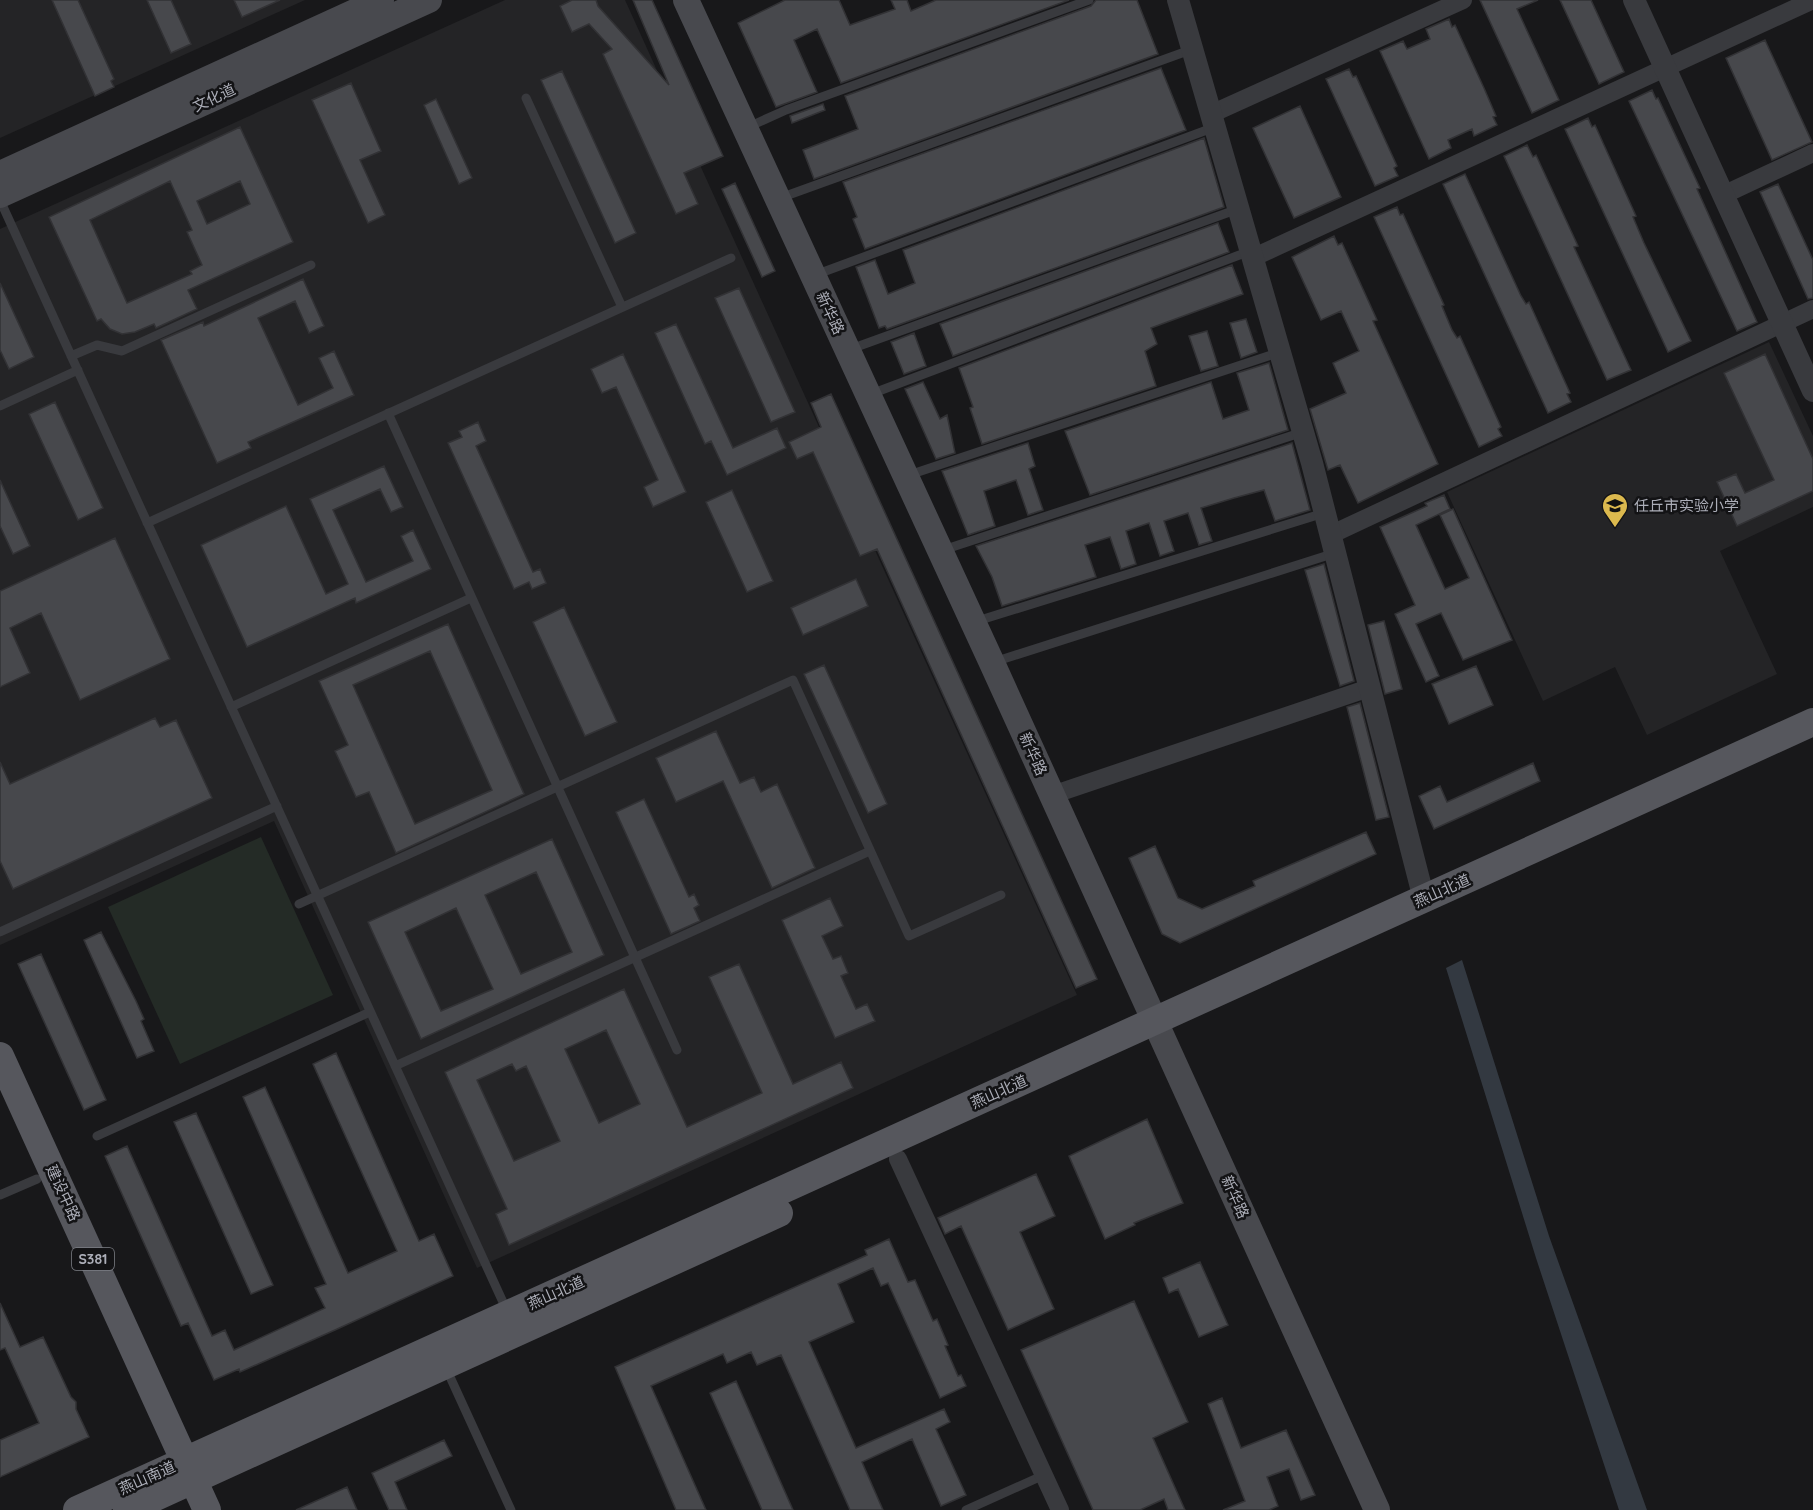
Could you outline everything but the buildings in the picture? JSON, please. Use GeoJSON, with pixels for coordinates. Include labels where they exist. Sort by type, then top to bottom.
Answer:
{"type":"FeatureCollection","features":[{"type":"Feature","properties":{"kind":"main road","name":"文化道"},"geometry":{"type":"LineString","coordinates":[[0,174],[381,0]]}},
{"type":"Feature","properties":{"kind":"main road","name":"文化道"},"geometry":{"type":"LineString","coordinates":[[0,198],[429,0]]}},
{"type":"Feature","properties":{"kind":"main road","name":"新华路"},"geometry":{"type":"LineString","coordinates":[[686,0],[992,663],[1377,1510]]}},
{"type":"Feature","properties":{"kind":"main road","name":"燕山北道"},"geometry":{"type":"LineString","coordinates":[[183,1481],[445,1365],[898,1159],[1424,899],[1813,722]]}},
{"type":"Feature","properties":{"kind":"main road","name":"燕山北道"},"geometry":{"type":"LineString","coordinates":[[183,1481],[508,1314],[1813,743]]}},
{"type":"Feature","properties":{"kind":"main road","name":"建设中路"},"geometry":{"type":"LineString","coordinates":[[0,1056],[183,1481]]}},
{"type":"Feature","properties":{"kind":"main road","name":"建设中路"},"geometry":{"type":"LineString","coordinates":[[0,1098],[183,1481]]}},
{"type":"Feature","properties":{"kind":"main road","name":"燕山南道"},"geometry":{"type":"LineString","coordinates":[[77,1510],[183,1481]]}},
{"type":"Feature","properties":{"kind":"main road","name":"燕山南道"},"geometry":{"type":"LineString","coordinates":[[127,1510],[183,1481]]}},
{"type":"Feature","properties":{"kind":"main road","name":"S381"},"geometry":{"type":"LineString","coordinates":[[183,1481],[207,1510]]}},
{"type":"Feature","properties":{"kind":"street"},"geometry":{"type":"LineString","coordinates":[[1178,0],[1303,432],[1424,899]]}},
{"type":"Feature","properties":{"kind":"street"},"geometry":{"type":"LineString","coordinates":[[1213,121],[1462,0]]}},
{"type":"Feature","properties":{"kind":"street"},"geometry":{"type":"LineString","coordinates":[[1634,0],[1813,391]]}},
{"type":"Feature","properties":{"kind":"street"},"geometry":{"type":"LineString","coordinates":[[1251,254],[1813,0]]}},
{"type":"Feature","properties":{"kind":"street"},"geometry":{"type":"LineString","coordinates":[[1723,195],[1813,153]]}},
{"type":"Feature","properties":{"kind":"street"},"geometry":{"type":"LineString","coordinates":[[1332,544],[1813,309]]}},
{"type":"Feature","properties":{"kind":"street"},"geometry":{"type":"LineString","coordinates":[[1052,795],[1369,688]]}},
{"type":"Feature","properties":{"kind":"street"},"geometry":{"type":"LineString","coordinates":[[898,1159],[1060,1510]]}},
{"type":"Feature","properties":{"kind":"lane"},"geometry":{"type":"LineString","coordinates":[[745,128],[786,110],[1089,0]]}},
{"type":"Feature","properties":{"kind":"lane"},"geometry":{"type":"LineString","coordinates":[[778,199],[1192,49]]}},
{"type":"Feature","properties":{"kind":"lane"},"geometry":{"type":"LineString","coordinates":[[526,98],[622,307]]}},
{"type":"Feature","properties":{"kind":"lane"},"geometry":{"type":"LineString","coordinates":[[813,275],[1213,121]]}},
{"type":"Feature","properties":{"kind":"lane"},"geometry":{"type":"LineString","coordinates":[[0,198],[508,1314]]}},
{"type":"Feature","properties":{"kind":"lane"},"geometry":{"type":"LineString","coordinates":[[848,350],[1238,209]]}},
{"type":"Feature","properties":{"kind":"lane"},"geometry":{"type":"LineString","coordinates":[[868,395],[1251,254]]}},
{"type":"Feature","properties":{"kind":"lane"},"geometry":{"type":"LineString","coordinates":[[147,523],[731,258]]}},
{"type":"Feature","properties":{"kind":"lane"},"geometry":{"type":"LineString","coordinates":[[71,356],[97,345],[122,351],[311,265]]}},
{"type":"Feature","properties":{"kind":"lane"},"geometry":{"type":"LineString","coordinates":[[906,476],[1280,352]]}},
{"type":"Feature","properties":{"kind":"lane"},"geometry":{"type":"LineString","coordinates":[[0,406],[78,370]]}},
{"type":"Feature","properties":{"kind":"lane"},"geometry":{"type":"LineString","coordinates":[[388,413],[676,1050]]}},
{"type":"Feature","properties":{"kind":"lane"},"geometry":{"type":"LineString","coordinates":[[940,551],[1303,432]]}},
{"type":"Feature","properties":{"kind":"lane"},"geometry":{"type":"LineString","coordinates":[[973,622],[1324,513]]}},
{"type":"Feature","properties":{"kind":"lane"},"geometry":{"type":"LineString","coordinates":[[992,663],[1332,544]]}},
{"type":"Feature","properties":{"kind":"lane"},"geometry":{"type":"LineString","coordinates":[[231,707],[471,598]]}},
{"type":"Feature","properties":{"kind":"lane"},"geometry":{"type":"LineString","coordinates":[[299,904],[793,680],[909,936],[1001,895]]}},
{"type":"Feature","properties":{"kind":"lane"},"geometry":{"type":"LineString","coordinates":[[0,932],[277,806]]}},
{"type":"Feature","properties":{"kind":"lane"},"geometry":{"type":"LineString","coordinates":[[395,1066],[870,851]]}},
{"type":"Feature","properties":{"kind":"lane"},"geometry":{"type":"LineString","coordinates":[[97,1136],[370,1012]]}},
{"type":"Feature","properties":{"kind":"lane"},"geometry":{"type":"LineString","coordinates":[[0,1196],[37,1179]]}},
{"type":"Feature","properties":{"kind":"lane"},"geometry":{"type":"LineString","coordinates":[[445,1365],[511,1510]]}},
{"type":"Feature","properties":{"kind":"lane"},"geometry":{"type":"LineString","coordinates":[[966,1510],[1044,1475]]}},
{"type":"Feature","properties":{"kind":"shaded area"},"geometry":{"type":"Polygon","coordinates":[[[0,0],[305,0],[0,138],[0,0]]]}},
{"type":"Feature","properties":{"kind":"shaded area"},"geometry":{"type":"Polygon","coordinates":[[[505,0],[625,0],[1077,995],[477,1268],[274,821],[0,945],[0,229],[505,0]]]}},
{"type":"Feature","properties":{"kind":"shaded area","name":"任丘市实验小学"},"geometry":{"type":"Polygon","coordinates":[[[1769,342],[1813,436],[1813,507],[1720,551],[1777,674],[1647,735],[1615,667],[1543,701],[1447,492],[1769,342]]]}},
{"type":"Feature","properties":{"kind":"shaded area"},"geometry":{"type":"Polygon","coordinates":[[[261,837],[333,995],[180,1064],[108,907],[261,837]]]}},
{"type":"Feature","properties":{"kind":"shaded area"},"geometry":{"type":"Polygon","coordinates":[[[1462,960],[1549,1236],[1647,1510],[1619,1510],[1536,1258],[1446,968],[1462,960]]]}},
{"type":"Feature","properties":{"kind":"place","name":"任丘市实验小学"},"geometry":{"type":"Point","coordinates":[1615,529]}}]}
